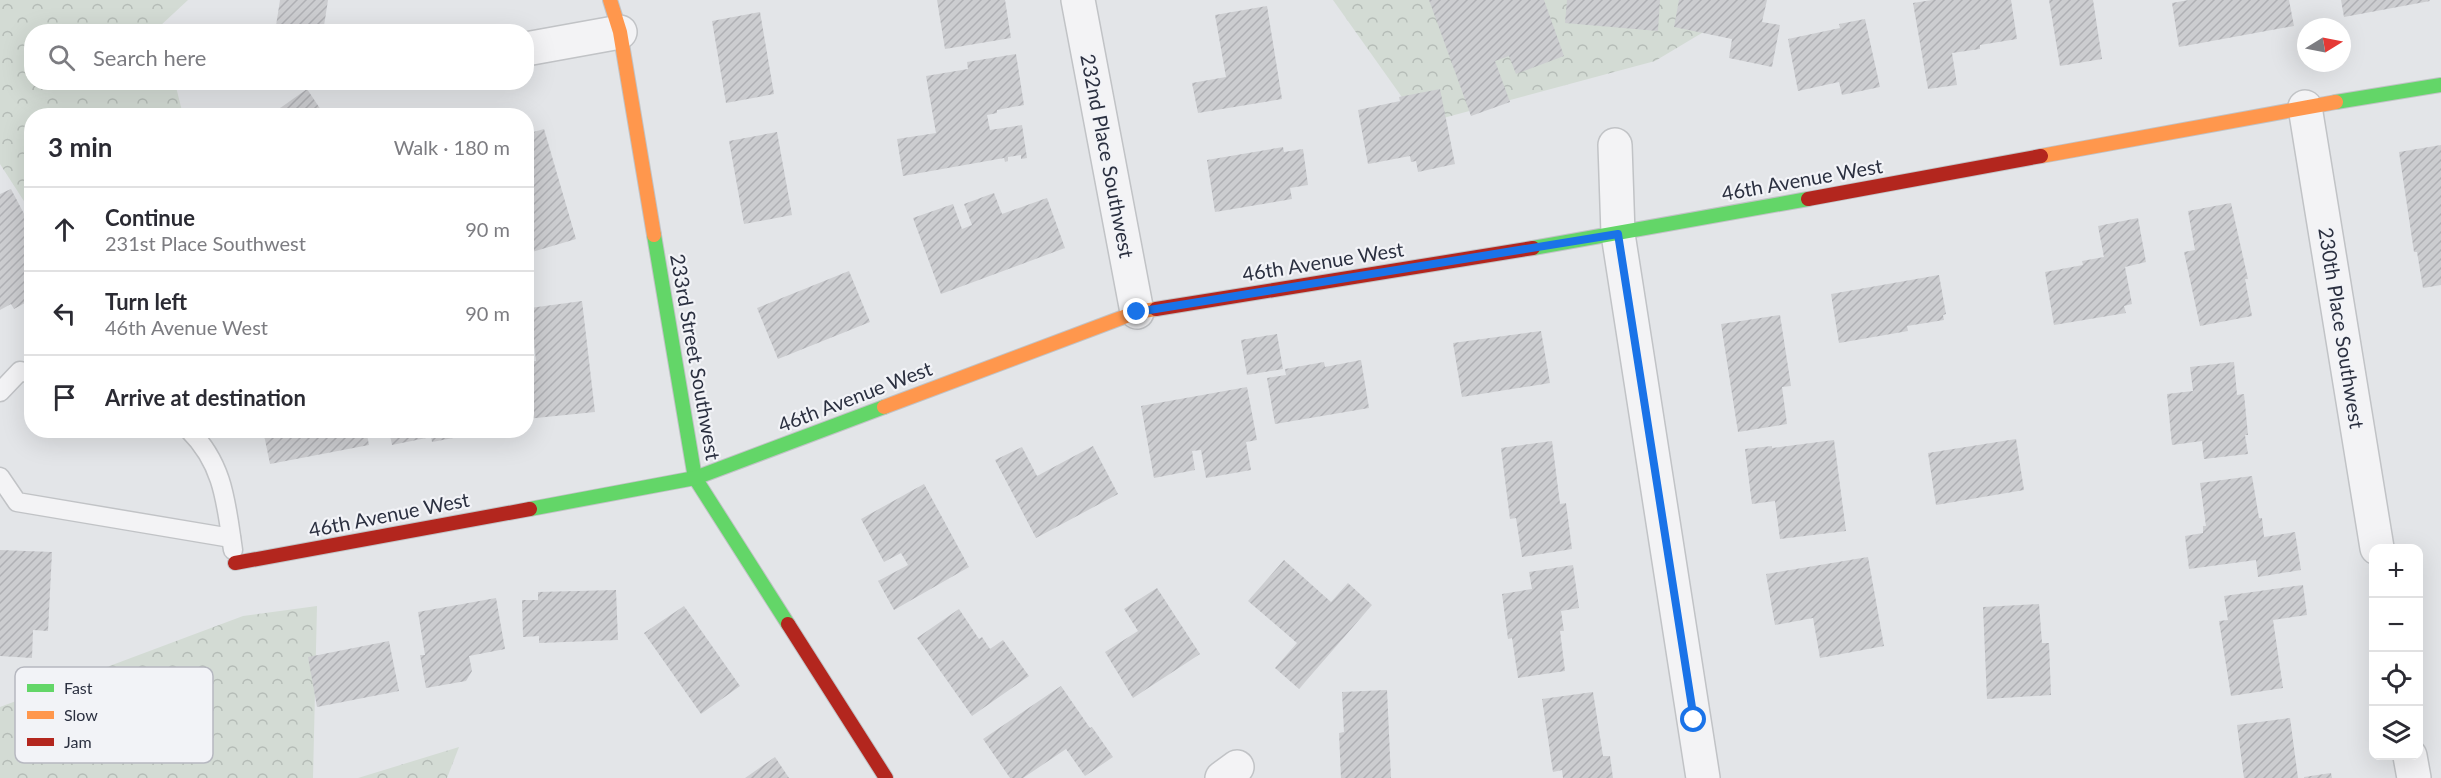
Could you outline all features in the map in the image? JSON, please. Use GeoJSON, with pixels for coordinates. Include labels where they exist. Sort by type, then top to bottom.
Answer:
{"type":"FeatureCollection","features":[{"type":"Feature","properties":{"kind":"street","name":"233rd Street Southwest"},"geometry":{"type":"LineString","coordinates":[[610,0],[620,32],[695,477],[886,778]]}},
{"type":"Feature","properties":{"kind":"street","name":"232nd Place Southwest"},"geometry":{"type":"LineString","coordinates":[[1078,0],[1137,312]]}},
{"type":"Feature","properties":{"kind":"street"},"geometry":{"type":"LineString","coordinates":[[534,48],[620,32]]}},
{"type":"Feature","properties":{"kind":"street","name":"46th Avenue West"},"geometry":{"type":"LineString","coordinates":[[235,563],[695,477],[1137,312],[1618,234],[2305,107],[2441,85]]}},
{"type":"Feature","properties":{"kind":"street","name":"230th Place Southwest"},"geometry":{"type":"LineString","coordinates":[[2305,107],[2376,544]]}},
{"type":"Feature","properties":{"kind":"street"},"geometry":{"type":"LineString","coordinates":[[1615,145],[1618,234],[1703,778]]}},
{"type":"Feature","properties":{"kind":"street"},"geometry":{"type":"LineString","coordinates":[[2411,760],[2414,778]]}},
{"type":"Feature","properties":{"kind":"lane"},"geometry":{"type":"LineString","coordinates":[[0,392],[20,371],[24,372]]}},
{"type":"Feature","properties":{"kind":"lane"},"geometry":{"type":"LineString","coordinates":[[196,438],[222,482],[235,563]]}},
{"type":"Feature","properties":{"kind":"lane"},"geometry":{"type":"LineString","coordinates":[[0,477],[16,502],[231,538]]}},
{"type":"Feature","properties":{"kind":"green space"},"geometry":{"type":"Polygon","coordinates":[[[0,0],[188,0],[162,24],[24,24],[24,90],[177,90],[181,108],[24,108],[24,201],[0,164],[0,0]]]}},
{"type":"Feature","properties":{"kind":"green space"},"geometry":{"type":"Polygon","coordinates":[[[1333,0],[1757,0],[1655,61],[1421,124],[1333,0]]]}},
{"type":"Feature","properties":{"kind":"green space"},"geometry":{"type":"Polygon","coordinates":[[[317,606],[313,778],[0,778],[0,707],[15,701],[15,763],[213,763],[213,667],[107,667],[243,616],[317,606]]]}},
{"type":"Feature","properties":{"kind":"green space"},"geometry":{"type":"Polygon","coordinates":[[[459,747],[447,778],[358,778],[459,747]]]}},
{"type":"Feature","properties":{"kind":"building"},"geometry":{"type":"Polygon","coordinates":[[[280,0],[328,0],[324,24],[276,24],[280,0]]]}},
{"type":"Feature","properties":{"kind":"building"},"geometry":{"type":"Polygon","coordinates":[[[937,0],[1005,0],[1011,38],[945,49],[937,0]]]}},
{"type":"Feature","properties":{"kind":"building"},"geometry":{"type":"Polygon","coordinates":[[[1429,0],[1544,0],[1564,56],[1516,74],[1509,56],[1495,61],[1510,102],[1471,116],[1429,0]]]}},
{"type":"Feature","properties":{"kind":"building"},"geometry":{"type":"Polygon","coordinates":[[[1567,0],[1660,0],[1658,31],[1565,23],[1567,0]]]}},
{"type":"Feature","properties":{"kind":"building"},"geometry":{"type":"Polygon","coordinates":[[[1679,0],[1767,0],[1762,22],[1780,25],[1772,67],[1729,58],[1732,39],[1674,27],[1679,0]]]}},
{"type":"Feature","properties":{"kind":"building"},"geometry":{"type":"Polygon","coordinates":[[[1932,0],[2011,0],[2017,39],[1980,45],[1980,49],[1952,53],[1957,85],[1928,89],[1913,3],[1932,0]]]}},
{"type":"Feature","properties":{"kind":"building"},"geometry":{"type":"Polygon","coordinates":[[[2049,0],[2093,0],[2102,59],[2060,66],[2049,0]]]}},
{"type":"Feature","properties":{"kind":"building"},"geometry":{"type":"Polygon","coordinates":[[[2189,0],[2289,0],[2294,26],[2179,47],[2172,3],[2189,0]]]}},
{"type":"Feature","properties":{"kind":"building"},"geometry":{"type":"Polygon","coordinates":[[[2341,0],[2429,0],[2430,1],[2344,17],[2341,0]]]}},
{"type":"Feature","properties":{"kind":"building"},"geometry":{"type":"Polygon","coordinates":[[[1267,6],[1282,99],[1198,113],[1192,83],[1226,77],[1215,15],[1267,6]]]}},
{"type":"Feature","properties":{"kind":"building"},"geometry":{"type":"Polygon","coordinates":[[[760,12],[774,94],[726,103],[712,21],[760,12]]]}},
{"type":"Feature","properties":{"kind":"building"},"geometry":{"type":"Polygon","coordinates":[[[1865,19],[1880,87],[1842,95],[1839,82],[1798,91],[1788,39],[1840,28],[1839,24],[1865,19]]]}},
{"type":"Feature","properties":{"kind":"building"},"geometry":{"type":"Polygon","coordinates":[[[1016,54],[1024,105],[997,110],[997,113],[987,115],[990,130],[1022,125],[1027,158],[1021,159],[1021,155],[1008,157],[1008,161],[1005,162],[1004,158],[903,176],[897,139],[936,133],[926,76],[968,69],[967,62],[1016,54]]]}},
{"type":"Feature","properties":{"kind":"building"},"geometry":{"type":"Polygon","coordinates":[[[1440,89],[1455,164],[1418,172],[1416,161],[1411,162],[1410,156],[1368,164],[1358,110],[1400,101],[1399,97],[1440,89]]]}},
{"type":"Feature","properties":{"kind":"building"},"geometry":{"type":"Polygon","coordinates":[[[308,90],[320,108],[280,108],[308,90]]]}},
{"type":"Feature","properties":{"kind":"building"},"geometry":{"type":"Polygon","coordinates":[[[544,129],[576,239],[534,251],[534,132],[544,129]]]}},
{"type":"Feature","properties":{"kind":"building"},"geometry":{"type":"Polygon","coordinates":[[[777,132],[792,215],[744,224],[729,141],[777,132]]]}},
{"type":"Feature","properties":{"kind":"building"},"geometry":{"type":"Polygon","coordinates":[[[2441,145],[2441,285],[2423,288],[2417,252],[2414,252],[2399,152],[2441,145]]]}},
{"type":"Feature","properties":{"kind":"building"},"geometry":{"type":"Polygon","coordinates":[[[1283,147],[1284,152],[1303,149],[1308,185],[1290,188],[1292,199],[1215,212],[1207,160],[1283,147]]]}},
{"type":"Feature","properties":{"kind":"building"},"geometry":{"type":"Polygon","coordinates":[[[11,189],[24,214],[24,303],[14,309],[11,304],[0,310],[0,194],[11,189]]]}},
{"type":"Feature","properties":{"kind":"building"},"geometry":{"type":"Polygon","coordinates":[[[994,193],[1002,214],[1047,198],[1065,248],[941,294],[913,218],[953,204],[962,229],[972,225],[964,204],[994,193]]]}},
{"type":"Feature","properties":{"kind":"building"},"geometry":{"type":"Polygon","coordinates":[[[2231,203],[2248,279],[2245,279],[2252,316],[2200,326],[2184,252],[2195,250],[2188,211],[2231,203]]]}},
{"type":"Feature","properties":{"kind":"building"},"geometry":{"type":"Polygon","coordinates":[[[2138,218],[2146,262],[2125,267],[2132,304],[2124,306],[2126,313],[2054,325],[2045,272],[2083,265],[2082,261],[2104,257],[2098,226],[2138,218]]]}},
{"type":"Feature","properties":{"kind":"building"},"geometry":{"type":"Polygon","coordinates":[[[849,271],[870,322],[778,359],[757,308],[849,271]]]}},
{"type":"Feature","properties":{"kind":"building"},"geometry":{"type":"Polygon","coordinates":[[[1939,275],[1946,314],[1943,315],[1944,320],[1907,326],[1908,331],[1839,343],[1831,294],[1939,275]]]}},
{"type":"Feature","properties":{"kind":"building"},"geometry":{"type":"Polygon","coordinates":[[[582,301],[595,412],[534,418],[534,361],[536,361],[534,307],[582,301]]]}},
{"type":"Feature","properties":{"kind":"building"},"geometry":{"type":"Polygon","coordinates":[[[1780,315],[1791,386],[1782,387],[1787,424],[1738,432],[1721,324],[1780,315]]]}},
{"type":"Feature","properties":{"kind":"building"},"geometry":{"type":"Polygon","coordinates":[[[1541,331],[1550,383],[1462,397],[1453,343],[1541,331]]]}},
{"type":"Feature","properties":{"kind":"building"},"geometry":{"type":"Polygon","coordinates":[[[1277,334],[1283,369],[1247,375],[1241,340],[1277,334]]]}},
{"type":"Feature","properties":{"kind":"building"},"geometry":{"type":"Polygon","coordinates":[[[1361,360],[1369,408],[1275,424],[1267,378],[1286,375],[1285,369],[1324,362],[1325,367],[1361,360]]]}},
{"type":"Feature","properties":{"kind":"building"},"geometry":{"type":"Polygon","coordinates":[[[2234,362],[2237,395],[2244,394],[2248,454],[2204,459],[2202,441],[2172,445],[2167,394],[2193,391],[2190,367],[2234,362]]]}},
{"type":"Feature","properties":{"kind":"building"},"geometry":{"type":"Polygon","coordinates":[[[1247,387],[1257,440],[1246,442],[1251,470],[1206,478],[1201,450],[1192,451],[1195,470],[1154,478],[1141,406],[1247,387]]]}},
{"type":"Feature","properties":{"kind":"building"},"geometry":{"type":"Polygon","coordinates":[[[265,438],[368,438],[369,445],[270,464],[265,438]]]}},
{"type":"Feature","properties":{"kind":"building"},"geometry":{"type":"Polygon","coordinates":[[[391,438],[426,438],[392,445],[391,438]]]}},
{"type":"Feature","properties":{"kind":"building"},"geometry":{"type":"Polygon","coordinates":[[[431,438],[453,438],[432,442],[431,438]]]}},
{"type":"Feature","properties":{"kind":"building"},"geometry":{"type":"Polygon","coordinates":[[[2016,439],[2024,490],[1936,505],[1928,453],[2016,439]]]}},
{"type":"Feature","properties":{"kind":"building"},"geometry":{"type":"Polygon","coordinates":[[[1834,440],[1846,531],[1780,539],[1775,501],[1752,504],[1745,449],[1834,440]]]}},
{"type":"Feature","properties":{"kind":"building"},"geometry":{"type":"Polygon","coordinates":[[[1552,441],[1560,504],[1566,503],[1572,549],[1522,557],[1516,518],[1510,519],[1501,448],[1552,441]]]}},
{"type":"Feature","properties":{"kind":"building"},"geometry":{"type":"Polygon","coordinates":[[[1093,446],[1118,494],[1036,538],[995,460],[1022,447],[1037,476],[1093,446]]]}},
{"type":"Feature","properties":{"kind":"building"},"geometry":{"type":"Polygon","coordinates":[[[2252,476],[2264,537],[2295,532],[2301,570],[2258,577],[2256,560],[2189,569],[2185,536],[2203,533],[2203,526],[2206,526],[2200,483],[2252,476]]]}},
{"type":"Feature","properties":{"kind":"building"},"geometry":{"type":"Polygon","coordinates":[[[924,484],[969,567],[894,610],[878,581],[908,565],[901,553],[884,562],[861,519],[924,484]]]}},
{"type":"Feature","properties":{"kind":"building"},"geometry":{"type":"Polygon","coordinates":[[[0,550],[52,552],[48,631],[33,630],[32,658],[0,656],[0,550]]]}},
{"type":"Feature","properties":{"kind":"building"},"geometry":{"type":"Polygon","coordinates":[[[1868,557],[1884,646],[1820,658],[1813,618],[1775,625],[1766,574],[1868,557]]]}},
{"type":"Feature","properties":{"kind":"building"},"geometry":{"type":"Polygon","coordinates":[[[1284,560],[1331,602],[1348,583],[1372,605],[1299,689],[1275,668],[1297,643],[1248,601],[1284,560]]]}},
{"type":"Feature","properties":{"kind":"building"},"geometry":{"type":"Polygon","coordinates":[[[1573,565],[1579,608],[1561,611],[1564,631],[1560,631],[1565,671],[1518,678],[1512,638],[1508,639],[1502,594],[1532,589],[1529,572],[1573,565]]]}},
{"type":"Feature","properties":{"kind":"building"},"geometry":{"type":"Polygon","coordinates":[[[2303,585],[2307,615],[2273,620],[2283,688],[2231,696],[2219,621],[2228,620],[2224,596],[2303,585]]]}},
{"type":"Feature","properties":{"kind":"building"},"geometry":{"type":"Polygon","coordinates":[[[1157,588],[1200,654],[1133,698],[1105,652],[1138,631],[1124,609],[1157,588]]]}},
{"type":"Feature","properties":{"kind":"building"},"geometry":{"type":"Polygon","coordinates":[[[616,590],[618,640],[539,643],[539,636],[523,637],[522,600],[538,600],[538,592],[616,590]]]}},
{"type":"Feature","properties":{"kind":"building"},"geometry":{"type":"Polygon","coordinates":[[[496,598],[505,649],[469,656],[472,671],[466,681],[426,688],[420,655],[425,655],[418,612],[496,598]]]}},
{"type":"Feature","properties":{"kind":"building"},"geometry":{"type":"Polygon","coordinates":[[[2039,604],[2042,643],[2049,643],[2051,695],[1987,699],[1983,607],[2039,604]]]}},
{"type":"Feature","properties":{"kind":"building"},"geometry":{"type":"Polygon","coordinates":[[[684,606],[740,686],[701,714],[644,633],[684,606]]]}},
{"type":"Feature","properties":{"kind":"building"},"geometry":{"type":"Polygon","coordinates":[[[959,609],[979,639],[982,637],[990,649],[1003,640],[1029,676],[972,716],[917,638],[959,609]]]}},
{"type":"Feature","properties":{"kind":"building"},"geometry":{"type":"Polygon","coordinates":[[[389,641],[399,691],[317,707],[308,657],[389,641]]]}},
{"type":"Feature","properties":{"kind":"building"},"geometry":{"type":"Polygon","coordinates":[[[1061,686],[1113,757],[1085,776],[1066,749],[1023,778],[1010,778],[983,739],[1061,686]]]}},
{"type":"Feature","properties":{"kind":"building"},"geometry":{"type":"Polygon","coordinates":[[[1387,690],[1391,778],[1341,778],[1339,733],[1344,732],[1342,692],[1387,690]]]}},
{"type":"Feature","properties":{"kind":"building"},"geometry":{"type":"Polygon","coordinates":[[[1593,692],[1603,756],[1610,756],[1613,778],[1563,778],[1562,770],[1553,772],[1542,699],[1593,692]]]}},
{"type":"Feature","properties":{"kind":"building"},"geometry":{"type":"Polygon","coordinates":[[[2290,718],[2298,778],[2244,778],[2237,725],[2290,718]]]}},
{"type":"Feature","properties":{"kind":"building"},"geometry":{"type":"Polygon","coordinates":[[[775,757],[789,778],[745,778],[775,757]]]}},
{"type":"Feature","properties":{"kind":"building"},"geometry":{"type":"Polygon","coordinates":[[[2331,773],[2332,778],[2304,778],[2304,777],[2331,773]]]}},
{"type":"Feature","properties":{"kind":"traffic: fast"},"geometry":{"type":"LineString","coordinates":[[2336,102],[2441,85]]}},
{"type":"Feature","properties":{"kind":"traffic: fast"},"geometry":{"type":"LineString","coordinates":[[1533,248],[1808,199]]}},
{"type":"Feature","properties":{"kind":"traffic: fast"},"geometry":{"type":"LineString","coordinates":[[654,235],[695,478],[788,624]]}},
{"type":"Feature","properties":{"kind":"traffic: fast"},"geometry":{"type":"LineString","coordinates":[[530,509],[695,478],[884,407]]}},
{"type":"Feature","properties":{"kind":"traffic: slow"},"geometry":{"type":"LineString","coordinates":[[610,0],[620,32],[654,235]]}},
{"type":"Feature","properties":{"kind":"traffic: slow"},"geometry":{"type":"LineString","coordinates":[[2041,156],[2336,102]]}},
{"type":"Feature","properties":{"kind":"traffic: slow"},"geometry":{"type":"LineString","coordinates":[[884,407],[1137,312],[1156,309]]}},
{"type":"Feature","properties":{"kind":"traffic: jam"},"geometry":{"type":"LineString","coordinates":[[1808,199],[2041,156]]}},
{"type":"Feature","properties":{"kind":"traffic: jam"},"geometry":{"type":"LineString","coordinates":[[1156,309],[1533,248]]}},
{"type":"Feature","properties":{"kind":"traffic: jam"},"geometry":{"type":"LineString","coordinates":[[235,563],[530,509]]}},
{"type":"Feature","properties":{"kind":"traffic: jam"},"geometry":{"type":"LineString","coordinates":[[788,624],[886,778]]}},
{"type":"Feature","properties":{"kind":"route"},"geometry":{"type":"LineString","coordinates":[[1137,312],[1618,234],[1694,720]]}}]}
